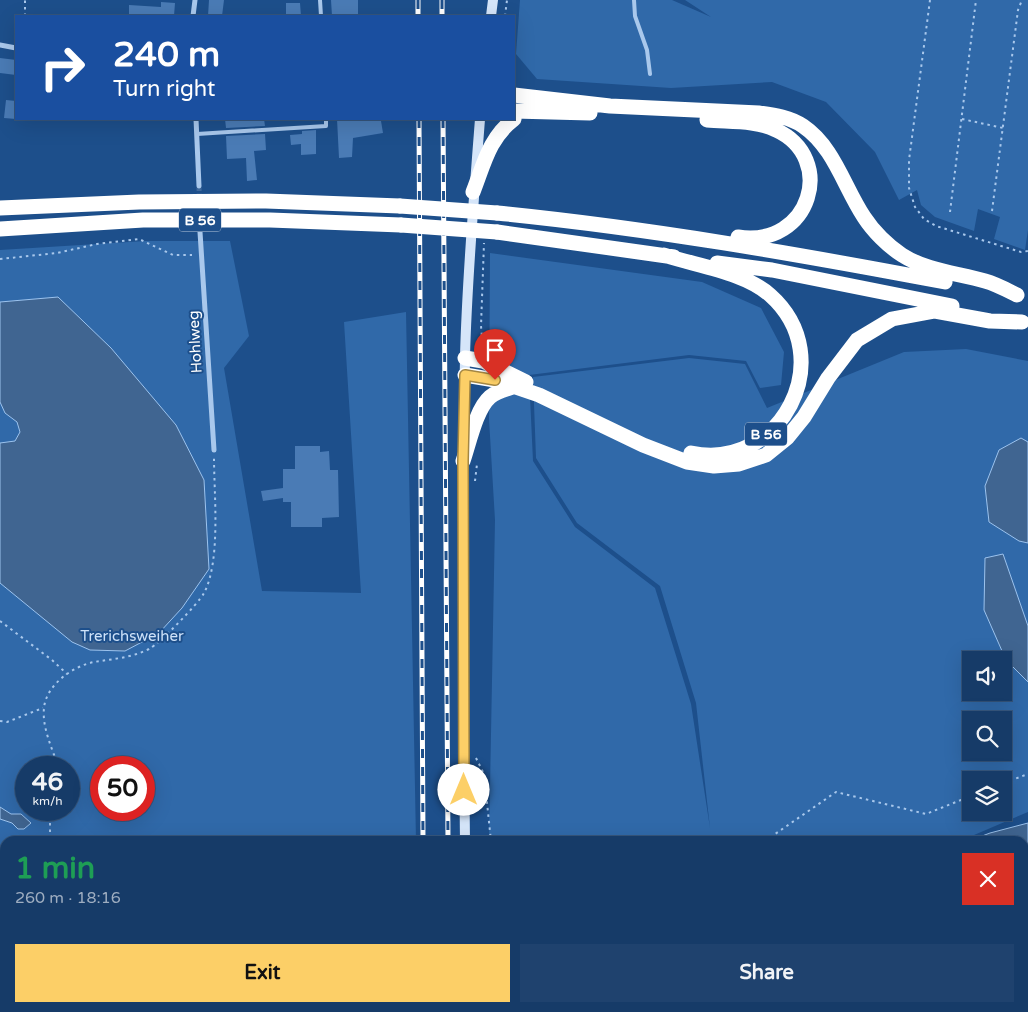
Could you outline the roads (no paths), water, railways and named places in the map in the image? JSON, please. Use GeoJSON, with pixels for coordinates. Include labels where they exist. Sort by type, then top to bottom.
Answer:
{"type":"FeatureCollection","features":[{"type":"Feature","properties":{"kind":"highway"},"geometry":{"type":"LineString","coordinates":[[515,92],[518,109]]}},
{"type":"Feature","properties":{"kind":"highway"},"geometry":{"type":"LineString","coordinates":[[518,109],[610,106],[759,113],[781,116],[802,125],[819,139],[831,157],[864,218],[901,255],[929,268],[987,282],[1022,296]]}},
{"type":"Feature","properties":{"kind":"highway"},"geometry":{"type":"LineString","coordinates":[[518,109],[610,113],[762,124],[778,130],[792,140],[803,155],[809,172],[810,189],[805,206],[795,220],[782,230],[766,237],[751,238],[709,232],[681,237]]}},
{"type":"Feature","properties":{"kind":"highway"},"geometry":{"type":"LineString","coordinates":[[473,192],[490,147],[509,120]]}},
{"type":"Feature","properties":{"kind":"highway","name":"B 56"},"geometry":{"type":"LineString","coordinates":[[0,208],[149,202],[266,201],[400,206],[497,213],[588,222],[772,250],[1022,296]]}},
{"type":"Feature","properties":{"kind":"highway","name":"B 56"},"geometry":{"type":"LineString","coordinates":[[0,228],[143,220],[270,220],[401,225],[490,234],[772,270],[917,297],[1025,323]]}},
{"type":"Feature","properties":{"kind":"highway","name":"B 56"},"geometry":{"type":"LineString","coordinates":[[465,358],[483,361],[651,441],[700,455],[718,455],[743,448],[763,437],[783,418],[798,388],[802,365],[800,340],[786,312],[769,294],[742,278],[664,256]]}},
{"type":"Feature","properties":{"kind":"highway"},"geometry":{"type":"LineString","coordinates":[[465,375],[516,386],[539,395],[643,445],[687,462],[714,466],[739,464],[766,455],[787,438],[804,417],[828,378],[857,340],[892,319],[935,311],[990,321],[1025,323]]}},
{"type":"Feature","properties":{"kind":"highway"},"geometry":{"type":"LineString","coordinates":[[470,460],[478,416],[484,404],[490,397],[516,386]]}},
{"type":"Feature","properties":{"kind":"main road"},"geometry":{"type":"LineString","coordinates":[[491,15],[493,0]]}},
{"type":"Feature","properties":{"kind":"main road"},"geometry":{"type":"LineString","coordinates":[[465,836],[470,460],[465,358],[473,192],[480,120]]}},
{"type":"Feature","properties":{"kind":"street"},"geometry":{"type":"LineString","coordinates":[[192,15],[195,0]]}},
{"type":"Feature","properties":{"kind":"street"},"geometry":{"type":"LineString","coordinates":[[0,44],[15,48]]}},
{"type":"Feature","properties":{"kind":"street"},"geometry":{"type":"LineString","coordinates":[[196,120],[199,186]]}},
{"type":"Feature","properties":{"kind":"street","name":"Hohlweg"},"geometry":{"type":"LineString","coordinates":[[200,232],[214,450]]}},
{"type":"Feature","properties":{"kind":"lane"},"geometry":{"type":"LineString","coordinates":[[320,0],[321,15]]}},
{"type":"Feature","properties":{"kind":"lane"},"geometry":{"type":"LineString","coordinates":[[634,0],[636,16],[647,50],[650,74]]}},
{"type":"Feature","properties":{"kind":"lane"},"geometry":{"type":"LineString","coordinates":[[197,134],[326,126],[326,120]]}},
{"type":"Feature","properties":{"kind":"tunnel"},"geometry":{"type":"LineString","coordinates":[[199,186],[200,232]]}},
{"type":"Feature","properties":{"kind":"railway"},"geometry":{"type":"LineString","coordinates":[[418,0],[418,15]]}},
{"type":"Feature","properties":{"kind":"railway"},"geometry":{"type":"LineString","coordinates":[[442,0],[442,15]]}},
{"type":"Feature","properties":{"kind":"railway"},"geometry":{"type":"LineString","coordinates":[[419,120],[423,836]]}},
{"type":"Feature","properties":{"kind":"railway"},"geometry":{"type":"LineString","coordinates":[[443,120],[448,836]]}},
{"type":"Feature","properties":{"kind":"park label","name":"Trerichsweiher"},"geometry":{"type":"Point","coordinates":[132,636]}}]}
